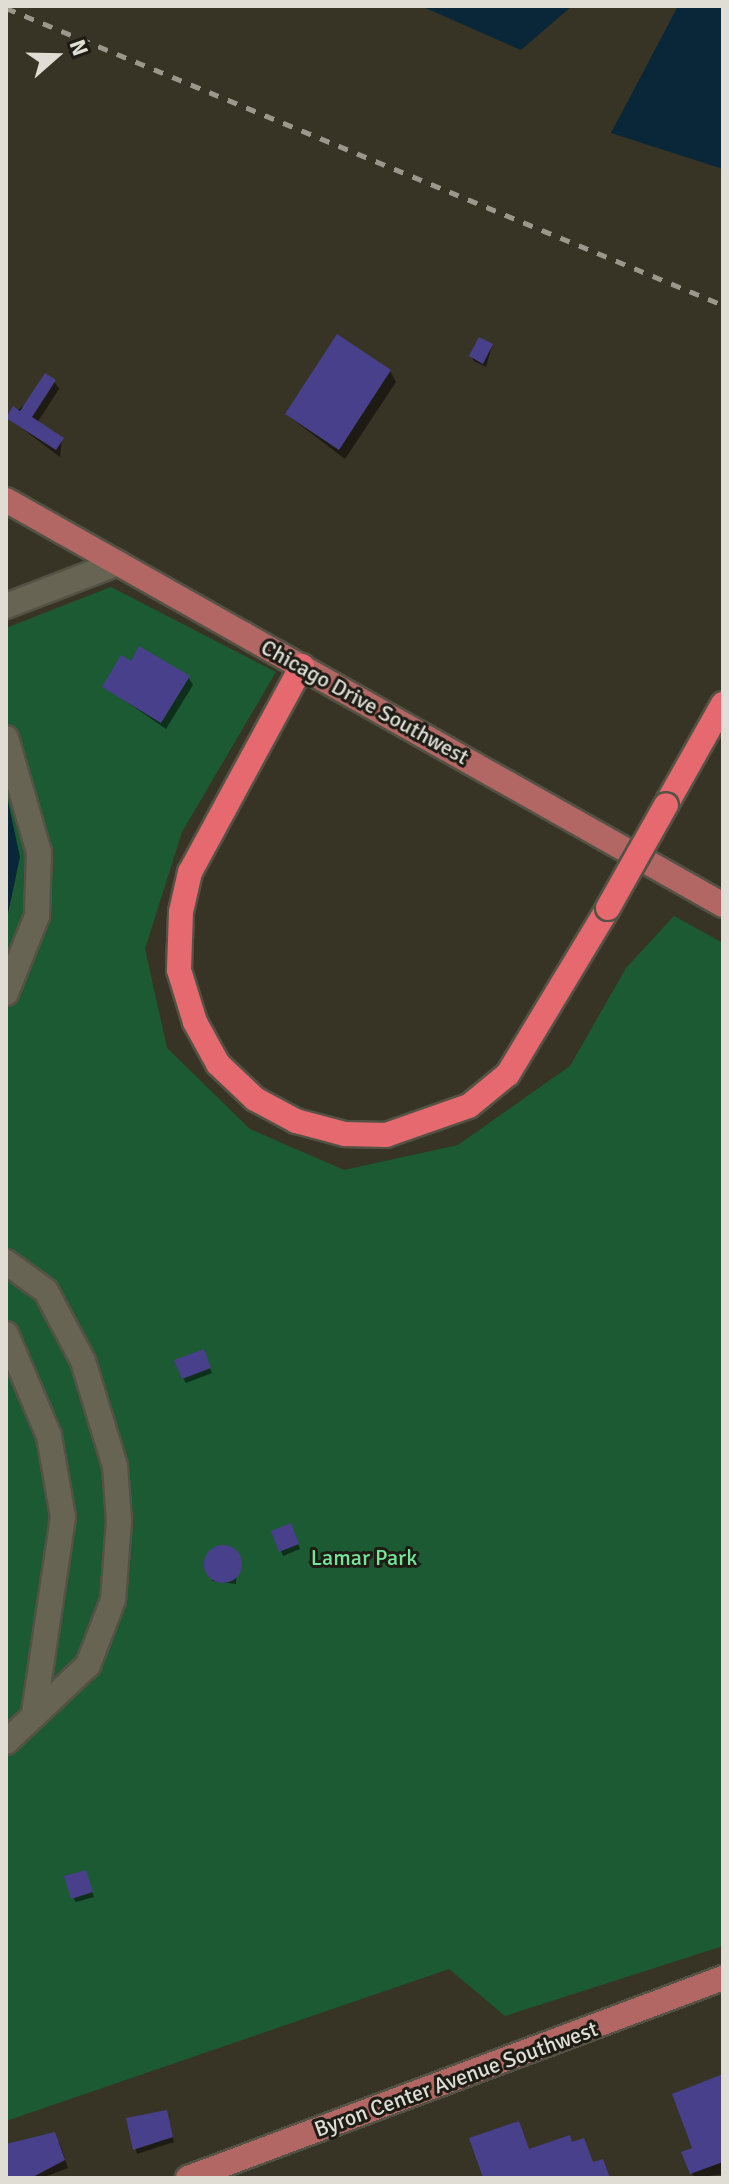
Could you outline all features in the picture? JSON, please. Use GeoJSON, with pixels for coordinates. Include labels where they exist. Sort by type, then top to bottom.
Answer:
{"type":"FeatureCollection","features":[{"type":"Feature","properties":{"kind":"highway"},"geometry":{"type":"LineString","coordinates":[[302,666],[190,872],[181,912],[179,970],[195,1022],[218,1064],[255,1099],[296,1121],[358,1134],[429,1125],[469,1106],[508,1074],[608,908],[723,704]]}},
{"type":"Feature","properties":{"kind":"main road","name":"Chicago Drive Southwest"},"geometry":{"type":"LineString","coordinates":[[6,500],[723,905]]}},
{"type":"Feature","properties":{"kind":"main road","name":"Byron Center Avenue Southwest"},"geometry":{"type":"LineString","coordinates":[[188,2178],[723,1978]]}},
{"type":"Feature","properties":{"kind":"street"},"geometry":{"type":"LineString","coordinates":[[6,606],[118,563]]}},
{"type":"Feature","properties":{"kind":"street"},"geometry":{"type":"LineString","coordinates":[[6,738],[39,852],[37,916],[6,993]]}},
{"type":"Feature","properties":{"kind":"street"},"geometry":{"type":"LineString","coordinates":[[6,1262],[30,1276],[58,1310],[100,1411],[119,1521],[113,1600],[76,1683],[34,1713],[6,1742]]}},
{"type":"Feature","properties":{"kind":"street"},"geometry":{"type":"LineString","coordinates":[[6,1334],[49,1436],[63,1517],[34,1713]]}},
{"type":"Feature","properties":{"kind":"green space","name":"Lamar Park"},"geometry":{"type":"Polygon","coordinates":[[[111,587],[276,672],[182,832],[145,949],[167,1048],[250,1129],[344,1170],[458,1145],[570,1066],[626,968],[674,916],[723,943],[723,1946],[505,2016],[449,1969],[6,2121],[6,628],[111,587]]]}},
{"type":"Feature","properties":{"kind":"water"},"geometry":{"type":"Polygon","coordinates":[[[421,6],[572,6],[521,50],[421,6]]]}},
{"type":"Feature","properties":{"kind":"water"},"geometry":{"type":"Polygon","coordinates":[[[678,6],[723,6],[723,169],[611,133],[678,6]]]}},
{"type":"Feature","properties":{"kind":"water"},"geometry":{"type":"Polygon","coordinates":[[[6,792],[20,857],[6,923],[6,792]]]}},
{"type":"Feature","properties":{"kind":"building"},"geometry":{"type":"Polygon","coordinates":[[[337,334],[391,370],[339,450],[285,414],[337,334]]]}},
{"type":"Feature","properties":{"kind":"building"},"geometry":{"type":"Polygon","coordinates":[[[479,337],[493,344],[483,364],[469,356],[479,337]]]}},
{"type":"Feature","properties":{"kind":"building"},"geometry":{"type":"Polygon","coordinates":[[[45,373],[56,380],[32,417],[64,438],[56,450],[6,418],[13,406],[20,411],[45,373]]]}},
{"type":"Feature","properties":{"kind":"building"},"geometry":{"type":"Polygon","coordinates":[[[139,646],[190,676],[161,723],[102,687],[121,655],[131,661],[139,646]]]}},
{"type":"Feature","properties":{"kind":"building"},"geometry":{"type":"Polygon","coordinates":[[[204,1349],[211,1368],[182,1379],[174,1360],[204,1349]]]}},
{"type":"Feature","properties":{"kind":"building"},"geometry":{"type":"Polygon","coordinates":[[[291,1523],[299,1544],[279,1552],[271,1531],[291,1523]]]}},
{"type":"Feature","properties":{"kind":"building"},"geometry":{"type":"Polygon","coordinates":[[[223,1545],[236,1551],[242,1564],[236,1577],[223,1583],[210,1577],[204,1564],[210,1551],[223,1545]]]}},
{"type":"Feature","properties":{"kind":"building"},"geometry":{"type":"Polygon","coordinates":[[[86,1870],[93,1892],[71,1899],[64,1876],[86,1870]]]}},
{"type":"Feature","properties":{"kind":"building"},"geometry":{"type":"Polygon","coordinates":[[[723,2074],[723,2162],[690,2174],[681,2152],[692,2148],[672,2094],[723,2074]]]}},
{"type":"Feature","properties":{"kind":"building"},"geometry":{"type":"Polygon","coordinates":[[[167,2110],[173,2137],[133,2150],[126,2118],[167,2110]]]}},
{"type":"Feature","properties":{"kind":"building"},"geometry":{"type":"Polygon","coordinates":[[[519,2121],[529,2149],[570,2135],[572,2142],[584,2138],[593,2162],[603,2159],[610,2178],[483,2178],[469,2138],[519,2121]]]}},
{"type":"Feature","properties":{"kind":"building"},"geometry":{"type":"Polygon","coordinates":[[[55,2132],[65,2160],[31,2178],[6,2178],[6,2144],[55,2132]]]}},
{"type":"Feature","properties":{"kind":"railway"},"geometry":{"type":"LineString","coordinates":[[6,8],[723,305]]}}]}
